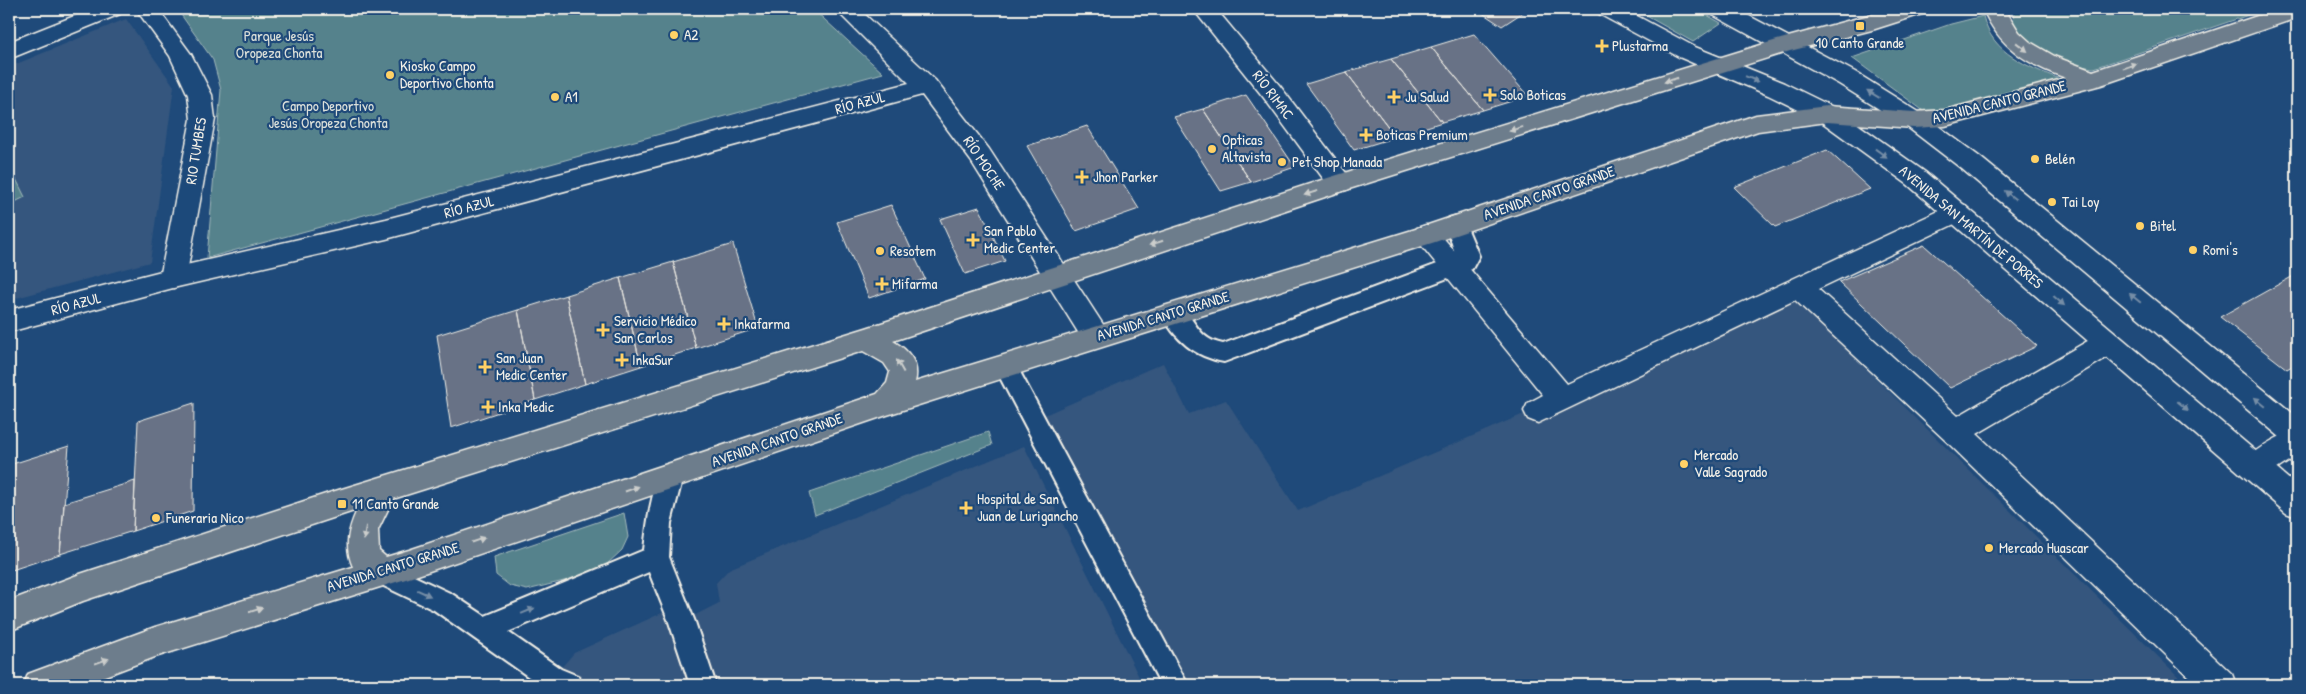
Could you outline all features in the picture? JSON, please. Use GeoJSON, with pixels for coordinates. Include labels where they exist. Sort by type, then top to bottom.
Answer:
{"type":"FeatureCollection","features":[{"type":"Feature","properties":{"kind":"main road"},"geometry":{"type":"LineString","coordinates":[[9,616],[80,588],[652,404],[866,339],[1340,183],[1785,44],[1864,25],[1914,9]]}},
{"type":"Feature","properties":{"kind":"main road"},"geometry":{"type":"LineString","coordinates":[[1994,9],[2008,35],[2036,58],[2093,79]]}},
{"type":"Feature","properties":{"kind":"main road","name":"AVENIDA CANTO GRANDE"},"geometry":{"type":"LineString","coordinates":[[40,685],[155,642],[380,572],[887,403],[1426,235],[1756,123],[1827,114],[1914,120],[1945,118],[2093,79],[2297,10]]}},
{"type":"Feature","properties":{"kind":"main road"},"geometry":{"type":"LineString","coordinates":[[866,339],[894,355],[904,371],[900,388],[887,403]]}},
{"type":"Feature","properties":{"kind":"main road"},"geometry":{"type":"LineString","coordinates":[[380,572],[364,557],[363,530],[382,490]]}},
{"type":"Feature","properties":{"kind":"street"},"geometry":{"type":"LineString","coordinates":[[9,50],[112,9]]}},
{"type":"Feature","properties":{"kind":"street","name":"RIO TUMBES"},"geometry":{"type":"LineString","coordinates":[[147,9],[180,54],[200,94],[203,119],[172,278]]}},
{"type":"Feature","properties":{"kind":"street","name":"RÍO MOCHE"},"geometry":{"type":"LineString","coordinates":[[846,9],[927,86],[980,155],[1096,337]]}},
{"type":"Feature","properties":{"kind":"street","name":"RÍO RIMAC"},"geometry":{"type":"LineString","coordinates":[[1204,9],[1272,92],[1340,183]]}},
{"type":"Feature","properties":{"kind":"street","name":"AVENIDA SAN MARTÍN DE PORRES"},"geometry":{"type":"LineString","coordinates":[[1607,9],[1687,52],[1776,89],[1827,114],[1916,178],[2297,504]]}},
{"type":"Feature","properties":{"kind":"street"},"geometry":{"type":"LineString","coordinates":[[1719,9],[1846,78],[1914,120],[1985,175],[2297,434]]}},
{"type":"Feature","properties":{"kind":"street","name":"RÍO AZUL"},"geometry":{"type":"LineString","coordinates":[[9,322],[172,278],[386,229],[927,86]]}},
{"type":"Feature","properties":{"kind":"street"},"geometry":{"type":"LineString","coordinates":[[1538,411],[1956,212]]}},
{"type":"Feature","properties":{"kind":"street"},"geometry":{"type":"LineString","coordinates":[[1426,235],[1563,399]]}},
{"type":"Feature","properties":{"kind":"street"},"geometry":{"type":"LineString","coordinates":[[1798,287],[1956,432],[2220,685]]}},
{"type":"Feature","properties":{"kind":"street"},"geometry":{"type":"LineString","coordinates":[[1956,432],[2108,342]]}},
{"type":"Feature","properties":{"kind":"street"},"geometry":{"type":"LineString","coordinates":[[2255,468],[2297,441]]}},
{"type":"Feature","properties":{"kind":"lane"},"geometry":{"type":"LineString","coordinates":[[1172,313],[1201,347],[1213,352],[1224,353],[1464,263],[1468,256],[1456,224]]}},
{"type":"Feature","properties":{"kind":"lane"},"geometry":{"type":"LineString","coordinates":[[1005,366],[1176,685]]}},
{"type":"Feature","properties":{"kind":"lane"},"geometry":{"type":"LineString","coordinates":[[671,476],[659,523],[656,557],[682,622],[698,684]]}},
{"type":"Feature","properties":{"kind":"lane"},"geometry":{"type":"LineString","coordinates":[[484,630],[656,557]]}},
{"type":"Feature","properties":{"kind":"lane"},"geometry":{"type":"LineString","coordinates":[[380,572],[443,602],[552,678],[568,685]]}},
{"type":"Feature","properties":{"kind":"shaded area"},"geometry":{"type":"Polygon","coordinates":[[[126,19],[174,86],[150,262],[9,300],[9,67],[126,19]]]}},
{"type":"Feature","properties":{"kind":"shaded area","name":"Mercado Valle Sagrado"},"geometry":{"type":"Polygon","coordinates":[[[1794,298],[2187,685],[1181,685],[1040,417],[1163,363],[1189,414],[1226,400],[1298,511],[1794,298]]]}},
{"type":"Feature","properties":{"kind":"shaded area","name":"Hospital de San Juan de Lurigancho"},"geometry":{"type":"Polygon","coordinates":[[[1024,446],[1143,685],[546,685],[574,653],[664,612],[670,628],[719,603],[716,583],[729,569],[1024,446]]]}},
{"type":"Feature","properties":{"kind":"green space","name":"Campo Deportivo Jesús Oropeza Chonta"},"geometry":{"type":"Polygon","coordinates":[[[177,9],[813,9],[883,73],[207,258],[221,90],[213,60],[177,9]]]}},
{"type":"Feature","properties":{"kind":"green space"},"geometry":{"type":"Polygon","coordinates":[[[1634,9],[1696,9],[1721,23],[1693,42],[1634,9]]]}},
{"type":"Feature","properties":{"kind":"green space"},"geometry":{"type":"Polygon","coordinates":[[[2015,9],[2266,9],[2094,68],[2070,63],[2028,42],[2018,32],[2014,21],[2015,9]]]}},
{"type":"Feature","properties":{"kind":"green space"},"geometry":{"type":"Polygon","coordinates":[[[1983,16],[1994,40],[2012,57],[2060,79],[1929,115],[1852,58],[1951,24],[1983,16]]]}},
{"type":"Feature","properties":{"kind":"green space"},"geometry":{"type":"Polygon","coordinates":[[[9,165],[25,197],[9,205],[9,165]]]}},
{"type":"Feature","properties":{"kind":"green space"},"geometry":{"type":"Polygon","coordinates":[[[988,432],[992,445],[815,515],[809,493],[988,432]]]}},
{"type":"Feature","properties":{"kind":"green space"},"geometry":{"type":"Polygon","coordinates":[[[624,513],[628,537],[622,550],[606,565],[576,578],[527,590],[510,586],[496,575],[494,557],[624,513]]]}},
{"type":"Feature","properties":{"kind":"building"},"geometry":{"type":"Polygon","coordinates":[[[1476,9],[1528,9],[1502,26],[1476,9]]]}},
{"type":"Feature","properties":{"kind":"building"},"geometry":{"type":"Polygon","coordinates":[[[1474,34],[1528,96],[1483,110],[1431,47],[1474,34]]]}},
{"type":"Feature","properties":{"kind":"building"},"geometry":{"type":"Polygon","coordinates":[[[1431,47],[1483,110],[1442,122],[1391,59],[1431,47]]]}},
{"type":"Feature","properties":{"kind":"building","name":"Ju Salud"},"geometry":{"type":"Polygon","coordinates":[[[1391,59],[1442,122],[1396,137],[1346,72],[1391,59]]]}},
{"type":"Feature","properties":{"kind":"building"},"geometry":{"type":"Polygon","coordinates":[[[1346,72],[1396,137],[1354,150],[1306,84],[1346,72]]]}},
{"type":"Feature","properties":{"kind":"building"},"geometry":{"type":"Polygon","coordinates":[[[1246,95],[1295,167],[1251,182],[1203,109],[1246,95]]]}},
{"type":"Feature","properties":{"kind":"building","name":"Opticas Altavista"},"geometry":{"type":"Polygon","coordinates":[[[1203,109],[1251,182],[1221,191],[1174,117],[1203,109]]]}},
{"type":"Feature","properties":{"kind":"building","name":"Jhon Parker"},"geometry":{"type":"Polygon","coordinates":[[[1087,126],[1139,209],[1076,231],[1027,146],[1087,126]]]}},
{"type":"Feature","properties":{"kind":"building"},"geometry":{"type":"Polygon","coordinates":[[[1827,150],[1870,189],[1775,227],[1734,187],[1827,150]]]}},
{"type":"Feature","properties":{"kind":"building","name":"Resotem"},"geometry":{"type":"Polygon","coordinates":[[[891,205],[925,279],[869,298],[837,222],[891,205]]]}},
{"type":"Feature","properties":{"kind":"building","name":"San Pablo Medic Center"},"geometry":{"type":"Polygon","coordinates":[[[979,207],[1005,261],[965,274],[940,219],[979,207]]]}},
{"type":"Feature","properties":{"kind":"building"},"geometry":{"type":"Polygon","coordinates":[[[733,244],[758,328],[696,348],[673,262],[733,244]]]}},
{"type":"Feature","properties":{"kind":"building"},"geometry":{"type":"Polygon","coordinates":[[[1924,245],[2037,346],[1950,388],[1839,282],[1924,245]]]}},
{"type":"Feature","properties":{"kind":"building"},"geometry":{"type":"Polygon","coordinates":[[[673,262],[696,348],[641,366],[620,278],[673,262]]]}},
{"type":"Feature","properties":{"kind":"building"},"geometry":{"type":"Polygon","coordinates":[[[2297,274],[2297,363],[2287,369],[2220,317],[2297,274]]]}},
{"type":"Feature","properties":{"kind":"building","name":"Servicio Médico San Carlos"},"geometry":{"type":"Polygon","coordinates":[[[620,278],[641,366],[585,384],[566,295],[620,278]]]}},
{"type":"Feature","properties":{"kind":"building"},"geometry":{"type":"Polygon","coordinates":[[[566,295],[585,384],[535,400],[518,310],[566,295]]]}},
{"type":"Feature","properties":{"kind":"building","name":"San Juan Medic Center"},"geometry":{"type":"Polygon","coordinates":[[[518,310],[535,400],[451,428],[437,335],[518,310]]]}},
{"type":"Feature","properties":{"kind":"building"},"geometry":{"type":"Polygon","coordinates":[[[194,403],[193,511],[133,531],[138,421],[194,403]]]}},
{"type":"Feature","properties":{"kind":"building"},"geometry":{"type":"Polygon","coordinates":[[[69,446],[60,554],[9,571],[9,465],[69,446]]]}},
{"type":"Feature","properties":{"kind":"building"},"geometry":{"type":"Polygon","coordinates":[[[135,481],[133,531],[60,554],[64,503],[135,481]]]}},
{"type":"Feature","properties":{"kind":"place","name":"10 Canto Grande"},"geometry":{"type":"Point","coordinates":[1860,26]}},
{"type":"Feature","properties":{"kind":"place","name":"A2"},"geometry":{"type":"Point","coordinates":[674,35]}},
{"type":"Feature","properties":{"kind":"place","name":"Plustarma"},"geometry":{"type":"Point","coordinates":[1602,46]}},
{"type":"Feature","properties":{"kind":"place","name":"Kiosko Campo Deportivo Chonta"},"geometry":{"type":"Point","coordinates":[390,75]}},
{"type":"Feature","properties":{"kind":"place","name":"Solo Boticas"},"geometry":{"type":"Point","coordinates":[1490,95]}},
{"type":"Feature","properties":{"kind":"place","name":"A1"},"geometry":{"type":"Point","coordinates":[555,97]}},
{"type":"Feature","properties":{"kind":"place","name":"Ju Salud"},"geometry":{"type":"Point","coordinates":[1394,97]}},
{"type":"Feature","properties":{"kind":"place","name":"Boticas Premium"},"geometry":{"type":"Point","coordinates":[1366,135]}},
{"type":"Feature","properties":{"kind":"place","name":"Opticas Altavista"},"geometry":{"type":"Point","coordinates":[1212,149]}},
{"type":"Feature","properties":{"kind":"place","name":"Belén"},"geometry":{"type":"Point","coordinates":[2035,159]}},
{"type":"Feature","properties":{"kind":"place","name":"Pet Shop Manada"},"geometry":{"type":"Point","coordinates":[1282,162]}},
{"type":"Feature","properties":{"kind":"place","name":"Jhon Parker"},"geometry":{"type":"Point","coordinates":[1082,177]}},
{"type":"Feature","properties":{"kind":"place","name":"Tai Loy"},"geometry":{"type":"Point","coordinates":[2052,202]}},
{"type":"Feature","properties":{"kind":"place","name":"Bitel"},"geometry":{"type":"Point","coordinates":[2140,226]}},
{"type":"Feature","properties":{"kind":"place","name":"San Pablo Medic Center"},"geometry":{"type":"Point","coordinates":[973,240]}},
{"type":"Feature","properties":{"kind":"place","name":"Romi's"},"geometry":{"type":"Point","coordinates":[2193,250]}},
{"type":"Feature","properties":{"kind":"place","name":"Resotem"},"geometry":{"type":"Point","coordinates":[880,251]}},
{"type":"Feature","properties":{"kind":"place","name":"Mifarma"},"geometry":{"type":"Point","coordinates":[882,284]}},
{"type":"Feature","properties":{"kind":"place","name":"Inkafarma"},"geometry":{"type":"Point","coordinates":[724,324]}},
{"type":"Feature","properties":{"kind":"place","name":"Servicio Médico San Carlos"},"geometry":{"type":"Point","coordinates":[603,330]}},
{"type":"Feature","properties":{"kind":"place","name":"InkaSur"},"geometry":{"type":"Point","coordinates":[622,360]}},
{"type":"Feature","properties":{"kind":"place","name":"San Juan Medic Center"},"geometry":{"type":"Point","coordinates":[485,367]}},
{"type":"Feature","properties":{"kind":"place","name":"Inka Medic"},"geometry":{"type":"Point","coordinates":[488,407]}},
{"type":"Feature","properties":{"kind":"place","name":"Mercado Valle Sagrado"},"geometry":{"type":"Point","coordinates":[1684,464]}},
{"type":"Feature","properties":{"kind":"place","name":"11 Canto Grande"},"geometry":{"type":"Point","coordinates":[342,504]}},
{"type":"Feature","properties":{"kind":"place","name":"Hospital de San Juan de Lurigancho"},"geometry":{"type":"Point","coordinates":[966,508]}},
{"type":"Feature","properties":{"kind":"place","name":"Funeraria Nico"},"geometry":{"type":"Point","coordinates":[156,518]}},
{"type":"Feature","properties":{"kind":"place","name":"Mercado Huascar"},"geometry":{"type":"Point","coordinates":[1989,548]}},
{"type":"Feature","properties":{"kind":"park label","name":"Parque Jesús Oropeza Chonta"},"geometry":{"type":"Point","coordinates":[279,44]}}]}
